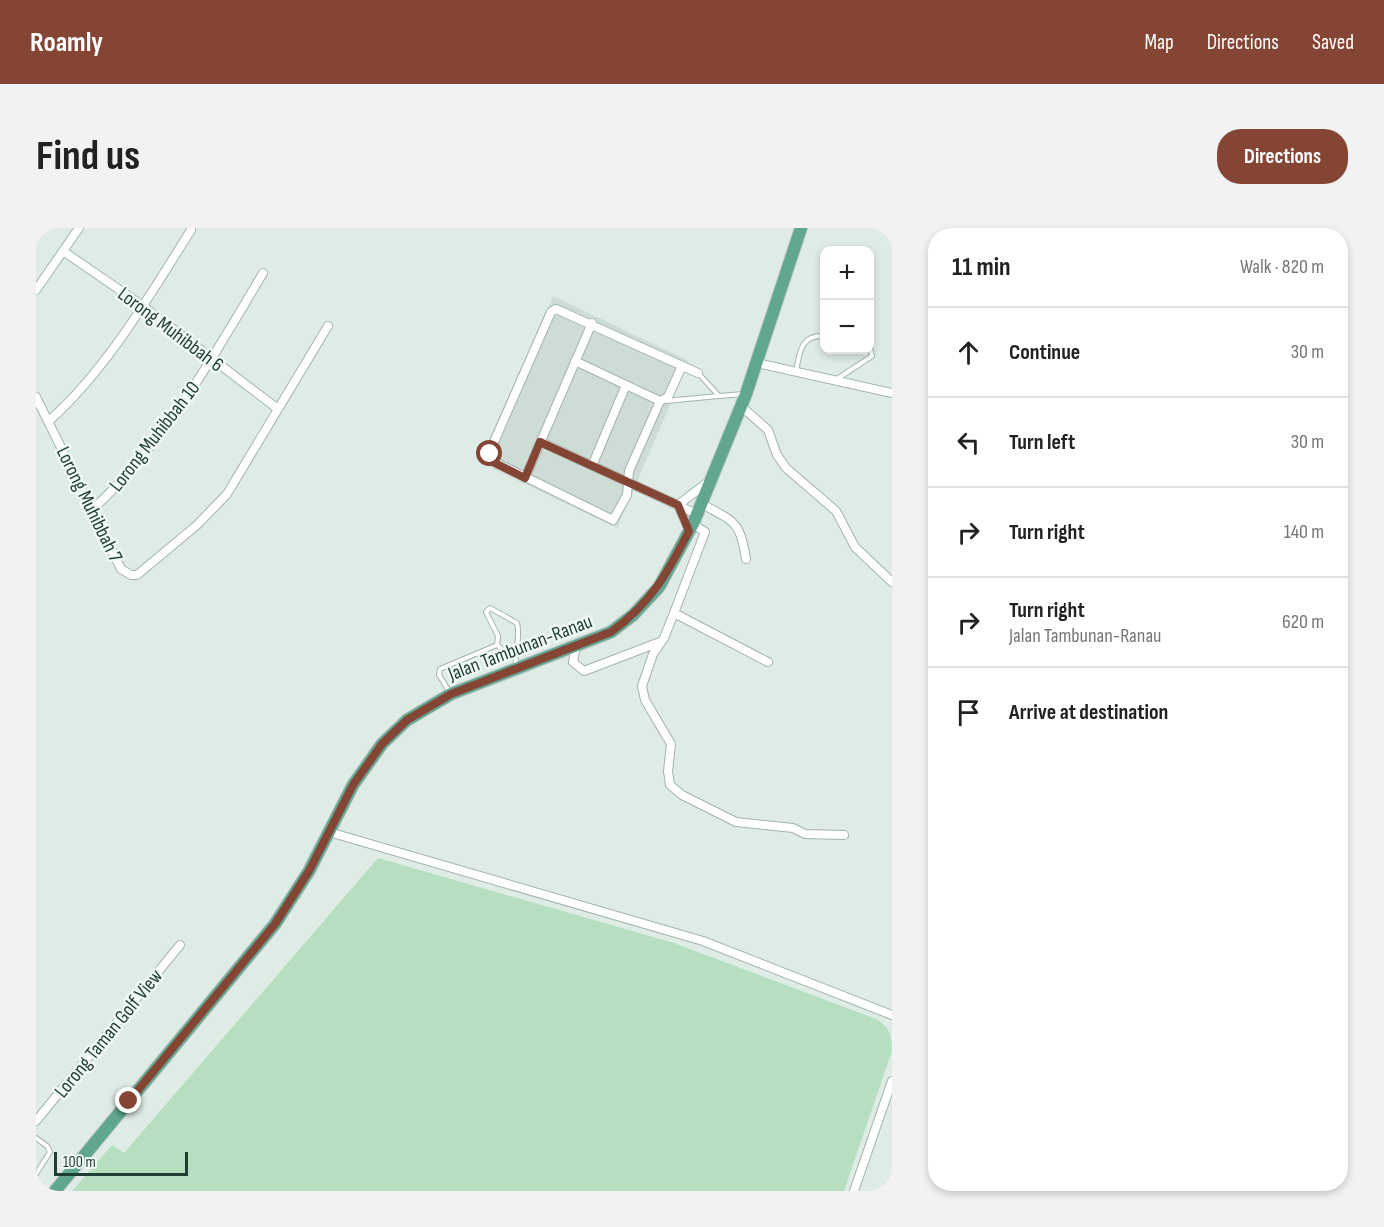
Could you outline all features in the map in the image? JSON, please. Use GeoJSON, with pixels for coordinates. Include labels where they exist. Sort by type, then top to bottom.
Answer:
{"type":"FeatureCollection","features":[{"type":"Feature","properties":{"kind":"main road","name":"Jalan Tambunan-Ranau"},"geometry":{"type":"LineString","coordinates":[[55,1191],[275,924],[302,883],[353,785],[382,744],[407,720],[451,694],[611,632],[644,604],[664,579],[715,474],[742,407],[801,228]]}},
{"type":"Feature","properties":{"kind":"street"},"geometry":{"type":"LineString","coordinates":[[36,290],[79,228]]}},
{"type":"Feature","properties":{"kind":"street"},"geometry":{"type":"LineString","coordinates":[[50,420],[74,397],[143,306],[191,230]]}},
{"type":"Feature","properties":{"kind":"street","name":"Lorong Muhibbah 6"},"geometry":{"type":"LineString","coordinates":[[63,251],[143,306],[278,409]]}},
{"type":"Feature","properties":{"kind":"street","name":"Lorong Muhibbah 10"},"geometry":{"type":"LineString","coordinates":[[93,509],[112,491],[187,399],[263,273]]}},
{"type":"Feature","properties":{"kind":"street"},"geometry":{"type":"LineString","coordinates":[[682,366],[668,397],[660,401],[629,471],[627,495],[617,516],[610,520],[493,462],[490,452],[553,310],[562,309],[698,373]]}},
{"type":"Feature","properties":{"kind":"street"},"geometry":{"type":"LineString","coordinates":[[525,478],[592,323]]}},
{"type":"Feature","properties":{"kind":"street"},"geometry":{"type":"LineString","coordinates":[[278,409],[328,326]]}},
{"type":"Feature","properties":{"kind":"street"},"geometry":{"type":"LineString","coordinates":[[575,361],[660,401]]}},
{"type":"Feature","properties":{"kind":"street"},"geometry":{"type":"LineString","coordinates":[[758,363],[892,393]]}},
{"type":"Feature","properties":{"kind":"street"},"geometry":{"type":"LineString","coordinates":[[592,466],[626,385]]}},
{"type":"Feature","properties":{"kind":"street","name":"Lorong Muhibbah 7"},"geometry":{"type":"LineString","coordinates":[[36,396],[50,420],[121,569],[131,575],[144,572],[220,502],[278,409]]}},
{"type":"Feature","properties":{"kind":"street"},"geometry":{"type":"LineString","coordinates":[[742,407],[768,430],[777,455],[786,468],[836,511],[855,546],[892,582]]}},
{"type":"Feature","properties":{"kind":"street"},"geometry":{"type":"LineString","coordinates":[[540,442],[678,505],[695,518],[705,532],[674,613],[662,641],[653,654],[642,686],[645,700],[670,744],[668,771],[670,785],[682,795],[736,822],[793,828],[805,834],[844,835]]}},
{"type":"Feature","properties":{"kind":"street"},"geometry":{"type":"LineString","coordinates":[[678,505],[688,500],[715,474]]}},
{"type":"Feature","properties":{"kind":"street"},"geometry":{"type":"LineString","coordinates":[[678,505],[695,518],[738,526],[743,536],[746,559]]}},
{"type":"Feature","properties":{"kind":"street"},"geometry":{"type":"LineString","coordinates":[[674,613],[768,662]]}},
{"type":"Feature","properties":{"kind":"street"},"geometry":{"type":"LineString","coordinates":[[576,647],[573,662],[584,671],[662,641]]}},
{"type":"Feature","properties":{"kind":"street"},"geometry":{"type":"LineString","coordinates":[[329,832],[703,941],[892,1015]]}},
{"type":"Feature","properties":{"kind":"street","name":"Lorong Taman Golf View"},"geometry":{"type":"LineString","coordinates":[[36,1121],[180,945]]}},
{"type":"Feature","properties":{"kind":"street"},"geometry":{"type":"LineString","coordinates":[[854,1191],[892,1081]]}},
{"type":"Feature","properties":{"kind":"lane"},"geometry":{"type":"LineString","coordinates":[[796,371],[803,342],[809,338],[820,337]]}},
{"type":"Feature","properties":{"kind":"lane"},"geometry":{"type":"LineString","coordinates":[[836,380],[872,356],[872,354]]}},
{"type":"Feature","properties":{"kind":"lane"},"geometry":{"type":"LineString","coordinates":[[698,373],[719,396]]}},
{"type":"Feature","properties":{"kind":"lane"},"geometry":{"type":"LineString","coordinates":[[660,401],[746,394]]}},
{"type":"Feature","properties":{"kind":"lane"},"geometry":{"type":"LineString","coordinates":[[497,645],[498,636],[486,612],[490,608],[517,623],[519,629],[514,655],[516,668]]}},
{"type":"Feature","properties":{"kind":"lane"},"geometry":{"type":"LineString","coordinates":[[497,645],[509,655],[514,655]]}},
{"type":"Feature","properties":{"kind":"lane"},"geometry":{"type":"LineString","coordinates":[[451,694],[439,675],[440,669],[497,645]]}},
{"type":"Feature","properties":{"kind":"lane"},"geometry":{"type":"LineString","coordinates":[[36,1138],[47,1146],[50,1152],[36,1174]]}},
{"type":"Feature","properties":{"kind":"shaded area"},"geometry":{"type":"Polygon","coordinates":[[[553,296],[689,361],[617,528],[479,462],[553,296]]]}},
{"type":"Feature","properties":{"kind":"green space"},"geometry":{"type":"Polygon","coordinates":[[[378,858],[674,943],[881,1022],[889,1032],[892,1051],[844,1191],[72,1191],[112,1145],[124,1153],[378,858]]]}},
{"type":"Feature","properties":{"kind":"route"},"geometry":{"type":"LineString","coordinates":[[129,1101],[275,924],[309,871],[353,785],[369,760],[395,730],[407,720],[451,694],[611,632],[633,615],[659,587],[689,531],[678,505],[540,442],[525,478],[493,462],[490,454]]}}]}
